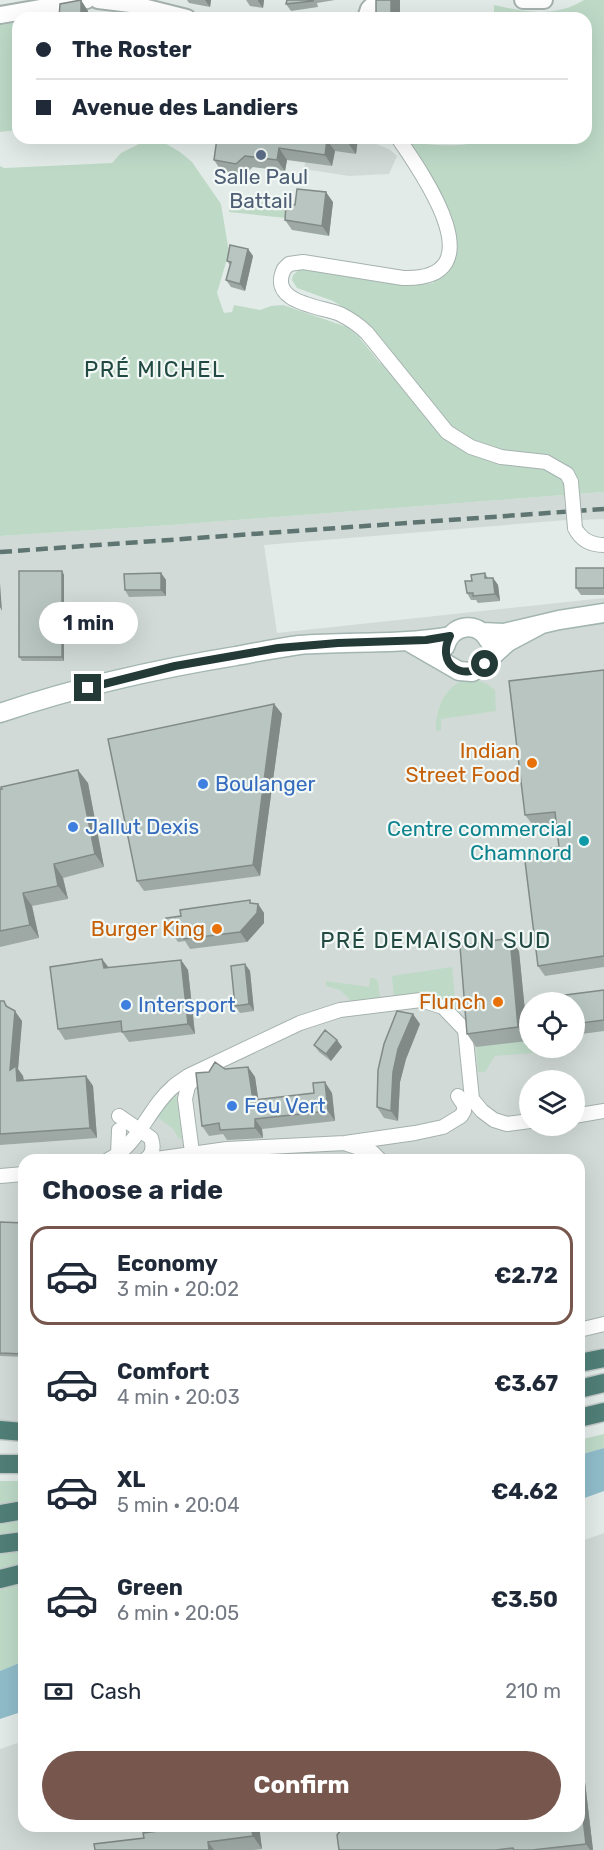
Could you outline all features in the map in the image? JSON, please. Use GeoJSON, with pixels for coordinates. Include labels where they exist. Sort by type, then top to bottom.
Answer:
{"type":"FeatureCollection","features":[{"type":"Feature","properties":{"kind":"highway"},"geometry":{"type":"LineString","coordinates":[[585,1362],[604,1358]]}},
{"type":"Feature","properties":{"kind":"highway"},"geometry":{"type":"LineString","coordinates":[[585,1388],[604,1383]]}},
{"type":"Feature","properties":{"kind":"highway"},"geometry":{"type":"LineString","coordinates":[[585,1417],[604,1412]]}},
{"type":"Feature","properties":{"kind":"highway"},"geometry":{"type":"LineString","coordinates":[[0,1430],[18,1432]]}},
{"type":"Feature","properties":{"kind":"highway"},"geometry":{"type":"LineString","coordinates":[[0,1464],[18,1464]]}},
{"type":"Feature","properties":{"kind":"highway"},"geometry":{"type":"LineString","coordinates":[[0,1514],[18,1511]]}},
{"type":"Feature","properties":{"kind":"highway"},"geometry":{"type":"LineString","coordinates":[[0,1544],[18,1541]]}},
{"type":"Feature","properties":{"kind":"highway"},"geometry":{"type":"LineString","coordinates":[[0,1579],[18,1574]]}},
{"type":"Feature","properties":{"kind":"main road"},"geometry":{"type":"LineString","coordinates":[[453,667],[447,660],[445,652],[450,636],[455,631],[469,627],[482,632],[504,633],[567,618],[604,614]]}},
{"type":"Feature","properties":{"kind":"main road"},"geometry":{"type":"LineString","coordinates":[[407,640],[459,671],[472,672],[485,664],[508,642],[540,625]]}},
{"type":"Feature","properties":{"kind":"main road"},"geometry":{"type":"LineString","coordinates":[[482,632],[490,645],[489,659]]}},
{"type":"Feature","properties":{"kind":"main road"},"geometry":{"type":"LineString","coordinates":[[0,713],[36,701],[175,666],[289,646],[426,640],[450,636]]}},
{"type":"Feature","properties":{"kind":"street"},"geometry":{"type":"LineString","coordinates":[[17,12],[87,0]]}},
{"type":"Feature","properties":{"kind":"street"},"geometry":{"type":"LineString","coordinates":[[98,0],[131,2],[166,12]]}},
{"type":"Feature","properties":{"kind":"street"},"geometry":{"type":"LineString","coordinates":[[368,12],[378,0]]}},
{"type":"Feature","properties":{"kind":"street"},"geometry":{"type":"LineString","coordinates":[[523,0],[544,0]]}},
{"type":"Feature","properties":{"kind":"street"},"geometry":{"type":"LineString","coordinates":[[402,144],[444,215],[452,247],[442,268],[431,276],[404,278],[294,262],[284,269],[280,281],[281,288],[291,298],[341,315],[357,323],[447,432],[471,447],[501,457],[546,462],[567,474],[571,482],[575,528],[583,539],[604,545]]}},
{"type":"Feature","properties":{"kind":"street"},"geometry":{"type":"LineString","coordinates":[[118,1154],[126,1149],[173,1086],[202,1070],[300,1023],[340,1010],[421,1000],[443,1007],[465,1030],[472,1099],[494,1120],[507,1124],[519,1122]]}},
{"type":"Feature","properties":{"kind":"street"},"geometry":{"type":"LineString","coordinates":[[192,1154],[185,1099],[188,1086],[202,1070]]}},
{"type":"Feature","properties":{"kind":"street"},"geometry":{"type":"LineString","coordinates":[[216,1154],[345,1143],[443,1127],[461,1116],[464,1111],[464,1105],[458,1096]]}},
{"type":"Feature","properties":{"kind":"street"},"geometry":{"type":"LineString","coordinates":[[585,1114],[604,1111]]}},
{"type":"Feature","properties":{"kind":"street"},"geometry":{"type":"LineString","coordinates":[[114,1154],[119,1123],[139,1130],[151,1138],[153,1144],[151,1154]]}},
{"type":"Feature","properties":{"kind":"street"},"geometry":{"type":"LineString","coordinates":[[345,1143],[374,1154]]}},
{"type":"Feature","properties":{"kind":"street"},"geometry":{"type":"LineString","coordinates":[[250,1154],[287,1148]]}},
{"type":"Feature","properties":{"kind":"street"},"geometry":{"type":"LineString","coordinates":[[0,1176],[18,1174]]}},
{"type":"Feature","properties":{"kind":"street"},"geometry":{"type":"LineString","coordinates":[[585,1329],[604,1324]]}},
{"type":"Feature","properties":{"kind":"shaded area"},"geometry":{"type":"Polygon","coordinates":[[[308,144],[376,144],[389,149],[397,156],[389,174],[349,176],[304,169],[308,144]]]}},
{"type":"Feature","properties":{"kind":"shaded area"},"geometry":{"type":"Polygon","coordinates":[[[604,492],[604,519],[581,520],[579,494],[604,492]]]}},
{"type":"Feature","properties":{"kind":"shaded area"},"geometry":{"type":"Polygon","coordinates":[[[564,495],[566,520],[264,545],[277,633],[604,598],[604,1347],[585,1352],[585,1154],[18,1154],[18,1435],[0,1435],[0,536],[564,495]]]}},
{"type":"Feature","properties":{"kind":"shaded area"},"geometry":{"type":"Polygon","coordinates":[[[604,1533],[604,1850],[0,1850],[0,1749],[18,1743],[18,1832],[585,1832],[585,1540],[604,1533]]]}},
{"type":"Feature","properties":{"kind":"green space"},"geometry":{"type":"Polygon","coordinates":[[[584,0],[604,0],[604,492],[0,536],[0,166],[4,168],[112,163],[121,153],[139,144],[166,144],[192,162],[221,204],[229,252],[217,293],[224,313],[232,312],[234,305],[260,310],[283,305],[347,327],[358,336],[380,363],[403,370],[366,321],[333,301],[297,288],[292,280],[293,275],[300,269],[309,269],[407,286],[433,283],[453,243],[401,144],[592,144],[592,12],[540,12],[573,6],[584,0]]]}},
{"type":"Feature","properties":{"kind":"green space"},"geometry":{"type":"Polygon","coordinates":[[[494,5],[517,10],[540,12],[494,12],[494,5]]]}},
{"type":"Feature","properties":{"kind":"green space"},"geometry":{"type":"Polygon","coordinates":[[[12,20],[12,131],[0,132],[0,22],[12,20]]]}},
{"type":"Feature","properties":{"kind":"green space"},"geometry":{"type":"Polygon","coordinates":[[[231,199],[287,204],[286,218],[229,212],[231,199]]]}},
{"type":"Feature","properties":{"kind":"green space"},"geometry":{"type":"Polygon","coordinates":[[[474,679],[495,690],[496,711],[441,719],[441,730],[436,731],[440,704],[450,689],[465,680],[474,679]]]}},
{"type":"Feature","properties":{"kind":"green space"},"geometry":{"type":"Polygon","coordinates":[[[452,967],[456,1010],[394,998],[392,976],[452,967]]]}},
{"type":"Feature","properties":{"kind":"green space"},"geometry":{"type":"Polygon","coordinates":[[[370,978],[378,981],[380,999],[352,1002],[340,990],[326,986],[326,981],[369,987],[370,978]]]}},
{"type":"Feature","properties":{"kind":"green space"},"geometry":{"type":"Polygon","coordinates":[[[519,1041],[519,1054],[495,1056],[485,1072],[478,1072],[476,1047],[519,1041]]]}},
{"type":"Feature","properties":{"kind":"green space"},"geometry":{"type":"Polygon","coordinates":[[[176,1093],[182,1138],[179,1139],[173,1129],[156,1116],[171,1094],[176,1093]]]}},
{"type":"Feature","properties":{"kind":"green space"},"geometry":{"type":"Polygon","coordinates":[[[604,1434],[604,1448],[585,1453],[585,1439],[604,1434]]]}},
{"type":"Feature","properties":{"kind":"green space"},"geometry":{"type":"Polygon","coordinates":[[[0,1481],[18,1481],[18,1664],[0,1671],[0,1481]]]}},
{"type":"Feature","properties":{"kind":"water"},"geometry":{"type":"Polygon","coordinates":[[[604,1448],[604,1491],[585,1498],[585,1453],[604,1448]]]}},
{"type":"Feature","properties":{"kind":"water"},"geometry":{"type":"Polygon","coordinates":[[[18,1664],[18,1713],[0,1719],[0,1671],[18,1664]]]}},
{"type":"Feature","properties":{"kind":"building"},"geometry":{"type":"Polygon","coordinates":[[[81,0],[81,12],[59,12],[60,4],[81,0]]]}},
{"type":"Feature","properties":{"kind":"building"},"geometry":{"type":"Polygon","coordinates":[[[287,0],[313,0],[313,1],[286,4],[287,0]]]}},
{"type":"Feature","properties":{"kind":"building"},"geometry":{"type":"Polygon","coordinates":[[[376,0],[391,0],[391,12],[376,12],[376,0]]]}},
{"type":"Feature","properties":{"kind":"building"},"geometry":{"type":"Polygon","coordinates":[[[216,144],[326,144],[325,155],[279,148],[277,160],[245,156],[236,164],[214,160],[216,144]]]}},
{"type":"Feature","properties":{"kind":"building"},"geometry":{"type":"Polygon","coordinates":[[[297,189],[326,192],[322,226],[285,220],[286,204],[295,205],[297,189]]]}},
{"type":"Feature","properties":{"kind":"building"},"geometry":{"type":"Polygon","coordinates":[[[230,245],[248,249],[240,284],[226,280],[231,262],[227,261],[230,245]]]}},
{"type":"Feature","properties":{"kind":"building"},"geometry":{"type":"Polygon","coordinates":[[[576,568],[604,568],[604,588],[576,588],[576,568]]]}},
{"type":"Feature","properties":{"kind":"building"},"geometry":{"type":"Polygon","coordinates":[[[19,571],[62,571],[62,657],[19,657],[19,571]]]}},
{"type":"Feature","properties":{"kind":"building"},"geometry":{"type":"Polygon","coordinates":[[[161,573],[161,590],[125,590],[124,574],[161,573]]]}},
{"type":"Feature","properties":{"kind":"building"},"geometry":{"type":"Polygon","coordinates":[[[485,573],[485,578],[493,578],[495,594],[473,596],[473,593],[467,593],[465,581],[472,581],[471,575],[485,573]]]}},
{"type":"Feature","properties":{"kind":"building","name":"Centre commercial Chamnord"},"geometry":{"type":"Polygon","coordinates":[[[604,670],[604,956],[538,966],[524,853],[559,847],[555,812],[525,815],[509,681],[604,670]]]}},
{"type":"Feature","properties":{"kind":"building"},"geometry":{"type":"Polygon","coordinates":[[[274,704],[253,865],[137,881],[108,739],[274,704]]]}},
{"type":"Feature","properties":{"kind":"building"},"geometry":{"type":"Polygon","coordinates":[[[78,770],[95,854],[54,864],[58,886],[23,893],[30,925],[0,931],[0,789],[78,770]]]}},
{"type":"Feature","properties":{"kind":"building"},"geometry":{"type":"Polygon","coordinates":[[[250,900],[250,903],[258,904],[257,913],[240,932],[184,939],[183,931],[171,932],[166,918],[181,916],[180,910],[250,900]]]}},
{"type":"Feature","properties":{"kind":"building","name":"Flunch"},"geometry":{"type":"Polygon","coordinates":[[[510,938],[518,1027],[467,1034],[460,946],[510,938]]]}},
{"type":"Feature","properties":{"kind":"building","name":"Intersport"},"geometry":{"type":"Polygon","coordinates":[[[102,959],[104,968],[181,960],[188,1024],[122,1032],[121,1021],[58,1029],[50,967],[102,959]]]}},
{"type":"Feature","properties":{"kind":"building"},"geometry":{"type":"Polygon","coordinates":[[[245,964],[249,1004],[235,1006],[231,966],[245,964]]]}},
{"type":"Feature","properties":{"kind":"building"},"geometry":{"type":"Polygon","coordinates":[[[604,990],[604,1020],[585,1023],[585,992],[604,990]]]}},
{"type":"Feature","properties":{"kind":"building"},"geometry":{"type":"Polygon","coordinates":[[[0,1001],[4,1001],[6,1006],[15,1011],[10,1070],[16,1066],[17,1081],[86,1076],[90,1128],[0,1134],[0,1001]]]}},
{"type":"Feature","properties":{"kind":"building"},"geometry":{"type":"Polygon","coordinates":[[[397,1011],[413,1014],[398,1049],[393,1072],[391,1111],[377,1107],[378,1070],[384,1044],[397,1011]]]}},
{"type":"Feature","properties":{"kind":"building"},"geometry":{"type":"Polygon","coordinates":[[[325,1030],[337,1040],[326,1054],[314,1045],[325,1030]]]}},
{"type":"Feature","properties":{"kind":"building","name":"Feu Vert"},"geometry":{"type":"Polygon","coordinates":[[[215,1062],[225,1069],[248,1067],[253,1100],[314,1093],[313,1083],[325,1082],[328,1111],[255,1119],[255,1128],[220,1130],[219,1123],[202,1126],[196,1073],[209,1072],[215,1062]]]}},
{"type":"Feature","properties":{"kind":"building"},"geometry":{"type":"Polygon","coordinates":[[[0,1222],[18,1223],[18,1354],[0,1353],[0,1222]]]}},
{"type":"Feature","properties":{"kind":"building"},"geometry":{"type":"Polygon","coordinates":[[[252,1832],[253,1836],[208,1842],[209,1850],[95,1850],[94,1844],[144,1838],[143,1833],[252,1832]]]}},
{"type":"Feature","properties":{"kind":"building"},"geometry":{"type":"Polygon","coordinates":[[[339,1832],[585,1832],[586,1844],[532,1850],[514,1850],[513,1848],[496,1850],[339,1850],[337,1835],[339,1832]]]}},
{"type":"Feature","properties":{"kind":"railway"},"geometry":{"type":"LineString","coordinates":[[0,552],[604,509]]}},
{"type":"Feature","properties":{"kind":"place","name":"Salle Paul Battail"},"geometry":{"type":"Point","coordinates":[261,155]}},
{"type":"Feature","properties":{"kind":"place","name":"Indian Street Food"},"geometry":{"type":"Point","coordinates":[532,763]}},
{"type":"Feature","properties":{"kind":"place","name":"Boulanger"},"geometry":{"type":"Point","coordinates":[203,784]}},
{"type":"Feature","properties":{"kind":"place","name":"Jallut Dexis"},"geometry":{"type":"Point","coordinates":[73,827]}},
{"type":"Feature","properties":{"kind":"place","name":"Centre commercial Chamnord"},"geometry":{"type":"Point","coordinates":[584,841]}},
{"type":"Feature","properties":{"kind":"place","name":"Burger King"},"geometry":{"type":"Point","coordinates":[217,929]}},
{"type":"Feature","properties":{"kind":"place","name":"Flunch"},"geometry":{"type":"Point","coordinates":[498,1002]}},
{"type":"Feature","properties":{"kind":"place","name":"Intersport"},"geometry":{"type":"Point","coordinates":[126,1005]}},
{"type":"Feature","properties":{"kind":"place","name":"Feu Vert"},"geometry":{"type":"Point","coordinates":[232,1106]}},
{"type":"Feature","properties":{"kind":"district","name":"PRÉ MICHEL"},"geometry":{"type":"Point","coordinates":[155,369]}},
{"type":"Feature","properties":{"kind":"district","name":"PRÉ DEMAISON SUD"},"geometry":{"type":"Point","coordinates":[436,940]}},
{"type":"Feature","properties":{"kind":"route"},"geometry":{"type":"LineString","coordinates":[[88,688],[175,666],[300,645],[426,640],[450,636],[445,652],[447,660],[453,667],[465,673],[478,670],[485,664]]}}]}
